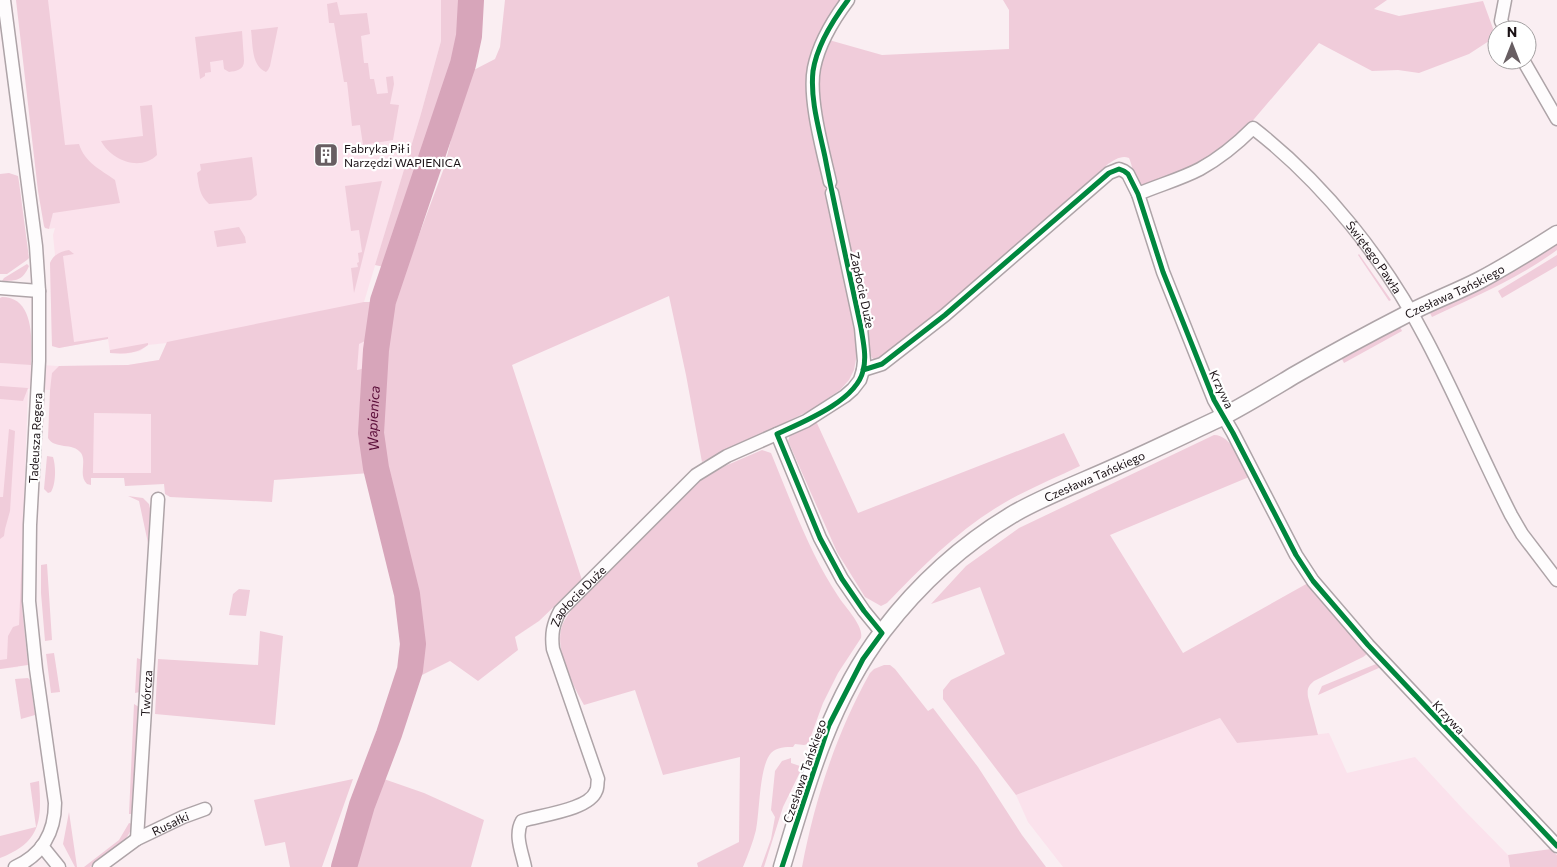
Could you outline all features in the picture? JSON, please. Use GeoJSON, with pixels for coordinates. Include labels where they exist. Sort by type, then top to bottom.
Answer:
{"type":"FeatureCollection","features":[{"type":"Feature","properties":{"kind":"street","name":"Tadeusza Regera"},"geometry":{"type":"LineString","coordinates":[[4,0],[36,246],[39,291],[40,360],[30,525],[29,601],[36,669],[55,803],[52,825],[42,846]]}},
{"type":"Feature","properties":{"kind":"street","name":"Zapłocie Duże"},"geometry":{"type":"LineString","coordinates":[[525,867],[518,835],[518,828],[522,821],[579,806],[596,792],[598,780],[553,649],[553,627],[560,611],[696,474],[727,456],[806,420],[845,396],[853,389],[864,370],[861,328],[814,103],[812,83],[819,49],[848,0]]}},
{"type":"Feature","properties":{"kind":"street"},"geometry":{"type":"LineString","coordinates":[[1501,20],[1505,0]]}},
{"type":"Feature","properties":{"kind":"street"},"geometry":{"type":"LineString","coordinates":[[1529,70],[1557,119]]}},
{"type":"Feature","properties":{"kind":"street","name":"Świętego Pawła"},"geometry":{"type":"LineString","coordinates":[[1138,194],[1198,170],[1237,143],[1253,128],[1273,143],[1301,170],[1342,215],[1379,261],[1410,312],[1448,384],[1511,515],[1522,534],[1557,580]]}},
{"type":"Feature","properties":{"kind":"street","name":"Krzywa"},"geometry":{"type":"LineString","coordinates":[[864,370],[882,364],[945,315],[1109,173],[1118,169],[1124,171],[1128,174],[1138,194],[1171,293],[1214,400],[1280,524],[1313,581],[1368,645],[1557,846]]}},
{"type":"Feature","properties":{"kind":"street","name":"Czesława Tańskiego"},"geometry":{"type":"LineString","coordinates":[[782,867],[829,725],[864,659],[909,600],[945,564],[1014,514],[1048,496],[1155,450],[1223,416],[1410,312],[1480,280],[1530,252],[1557,234]]}},
{"type":"Feature","properties":{"kind":"street"},"geometry":{"type":"LineString","coordinates":[[0,288],[39,291]]}},
{"type":"Feature","properties":{"kind":"street"},"geometry":{"type":"LineString","coordinates":[[777,434],[820,538],[842,579],[882,633]]}},
{"type":"Feature","properties":{"kind":"street","name":"Twórcza"},"geometry":{"type":"LineString","coordinates":[[137,840],[158,499]]}},
{"type":"Feature","properties":{"kind":"street","name":"Rusałki"},"geometry":{"type":"LineString","coordinates":[[137,840],[183,816],[205,809]]}},
{"type":"Feature","properties":{"kind":"street"},"geometry":{"type":"LineString","coordinates":[[99,867],[137,840]]}},
{"type":"Feature","properties":{"kind":"street"},"geometry":{"type":"LineString","coordinates":[[15,867],[34,856],[42,846],[59,867]]}},
{"type":"Feature","properties":{"kind":"shaded area"},"geometry":{"type":"Polygon","coordinates":[[[16,0],[48,0],[65,145],[79,144],[89,161],[115,180],[120,203],[53,213],[49,229],[44,226],[38,191],[16,0]]]}},
{"type":"Feature","properties":{"kind":"shaded area"},"geometry":{"type":"Polygon","coordinates":[[[28,0],[441,0],[441,41],[364,302],[359,343],[402,324],[441,358],[365,368],[329,377],[51,384],[50,390],[28,389],[18,667],[0,669],[0,363],[59,366],[128,365],[159,360],[167,343],[148,345],[140,351],[125,354],[110,353],[108,339],[59,348],[52,346],[50,263],[55,255],[53,235],[55,228],[49,229],[53,213],[28,0]]]}},
{"type":"Feature","properties":{"kind":"shaded area"},"geometry":{"type":"Polygon","coordinates":[[[441,0],[465,0],[464,36],[384,267],[375,265],[441,41],[441,0]]]}},
{"type":"Feature","properties":{"kind":"shaded area"},"geometry":{"type":"Polygon","coordinates":[[[505,0],[841,0],[821,32],[810,58],[808,102],[854,327],[857,354],[854,370],[849,380],[840,390],[811,410],[702,462],[669,296],[512,365],[582,580],[539,621],[515,637],[518,650],[478,681],[450,661],[412,680],[419,642],[413,586],[401,528],[386,480],[379,441],[377,418],[378,382],[384,340],[394,302],[444,168],[451,140],[454,111],[468,73],[495,59],[500,47],[505,0]]]}},
{"type":"Feature","properties":{"kind":"shaded area"},"geometry":{"type":"Polygon","coordinates":[[[1003,0],[1387,0],[1374,9],[1399,16],[1483,1],[1490,20],[1487,20],[1487,42],[1469,54],[1419,73],[1398,70],[1372,71],[1319,43],[1249,125],[1212,157],[1147,186],[1142,185],[1136,180],[1129,158],[1121,158],[1108,164],[939,315],[884,357],[875,360],[870,353],[831,170],[817,83],[822,56],[829,40],[882,55],[1009,49],[1009,10],[1003,0]]]}},
{"type":"Feature","properties":{"kind":"shaded area"},"geometry":{"type":"Polygon","coordinates":[[[337,2],[340,15],[367,13],[370,34],[361,36],[364,63],[368,63],[370,79],[374,79],[377,94],[388,93],[386,77],[393,76],[394,84],[390,104],[399,105],[393,140],[363,145],[360,125],[352,126],[347,82],[344,82],[334,23],[329,23],[327,4],[337,2]]]}},
{"type":"Feature","properties":{"kind":"shaded area"},"geometry":{"type":"Polygon","coordinates":[[[278,27],[270,66],[266,72],[261,69],[255,60],[251,30],[278,27]]]}},
{"type":"Feature","properties":{"kind":"shaded area"},"geometry":{"type":"Polygon","coordinates":[[[242,31],[243,66],[229,72],[224,69],[223,60],[210,62],[211,72],[205,73],[205,76],[200,79],[195,37],[242,31]]]}},
{"type":"Feature","properties":{"kind":"shaded area"},"geometry":{"type":"Polygon","coordinates":[[[152,105],[157,155],[142,163],[134,163],[126,162],[112,154],[101,141],[143,136],[140,106],[152,105]]]}},
{"type":"Feature","properties":{"kind":"shaded area"},"geometry":{"type":"Polygon","coordinates":[[[252,157],[257,195],[251,200],[209,204],[201,194],[199,186],[197,173],[201,170],[200,164],[252,157]]]}},
{"type":"Feature","properties":{"kind":"shaded area"},"geometry":{"type":"Polygon","coordinates":[[[9,173],[18,176],[29,258],[7,274],[0,274],[0,174],[9,173]]]}},
{"type":"Feature","properties":{"kind":"shaded area"},"geometry":{"type":"Polygon","coordinates":[[[382,181],[354,293],[351,268],[358,267],[358,253],[362,252],[359,230],[351,231],[345,186],[382,181]]]}},
{"type":"Feature","properties":{"kind":"shaded area"},"geometry":{"type":"Polygon","coordinates":[[[239,227],[246,243],[217,247],[214,231],[239,227]]]}},
{"type":"Feature","properties":{"kind":"shaded area"},"geometry":{"type":"Polygon","coordinates":[[[1557,243],[1557,250],[1527,269],[1432,317],[1430,313],[1495,281],[1557,243]]]}},
{"type":"Feature","properties":{"kind":"shaded area"},"geometry":{"type":"Polygon","coordinates":[[[69,250],[74,254],[63,256],[74,342],[108,337],[108,339],[59,348],[52,346],[50,263],[58,254],[69,250]]]}},
{"type":"Feature","properties":{"kind":"shaded area"},"geometry":{"type":"Polygon","coordinates":[[[1359,254],[1391,300],[1389,301],[1359,254]]]}},
{"type":"Feature","properties":{"kind":"shaded area"},"geometry":{"type":"Polygon","coordinates":[[[1557,255],[1557,266],[1502,298],[1498,291],[1557,255]]]}},
{"type":"Feature","properties":{"kind":"shaded area"},"geometry":{"type":"Polygon","coordinates":[[[27,264],[29,266],[22,277],[12,281],[2,281],[4,278],[27,264]]]}},
{"type":"Feature","properties":{"kind":"shaded area"},"geometry":{"type":"Polygon","coordinates":[[[0,298],[13,299],[21,304],[26,312],[31,333],[31,365],[0,363],[0,298]]]}},
{"type":"Feature","properties":{"kind":"shaded area"},"geometry":{"type":"Polygon","coordinates":[[[364,302],[373,302],[365,341],[359,344],[357,370],[365,368],[360,435],[370,473],[274,480],[272,502],[170,497],[165,494],[164,484],[125,486],[124,478],[91,478],[91,485],[87,484],[83,477],[83,457],[81,453],[73,448],[55,444],[48,438],[52,373],[59,366],[128,365],[159,360],[167,342],[364,302]],[[94,413],[93,473],[151,473],[151,414],[94,413]]]}},
{"type":"Feature","properties":{"kind":"shaded area"},"geometry":{"type":"Polygon","coordinates":[[[1400,327],[1402,331],[1344,363],[1342,359],[1400,327]]]}},
{"type":"Feature","properties":{"kind":"shaded area"},"geometry":{"type":"Polygon","coordinates":[[[148,343],[144,348],[135,352],[110,353],[110,350],[148,343]]]}},
{"type":"Feature","properties":{"kind":"shaded area"},"geometry":{"type":"Polygon","coordinates":[[[0,386],[28,388],[23,401],[0,399],[0,386]]]}},
{"type":"Feature","properties":{"kind":"shaded area"},"geometry":{"type":"Polygon","coordinates":[[[93,413],[151,414],[151,473],[93,474],[93,413]]]}},
{"type":"Feature","properties":{"kind":"shaded area"},"geometry":{"type":"Polygon","coordinates":[[[816,421],[858,513],[1064,433],[1080,466],[1022,493],[972,524],[914,575],[887,603],[881,606],[865,597],[837,552],[788,441],[790,435],[816,421]]]}},
{"type":"Feature","properties":{"kind":"shaded area"},"geometry":{"type":"Polygon","coordinates":[[[9,429],[15,431],[10,511],[4,536],[0,539],[0,497],[3,497],[9,429]]]}},
{"type":"Feature","properties":{"kind":"shaded area"},"geometry":{"type":"Polygon","coordinates":[[[1214,435],[1220,436],[1231,445],[1249,477],[1110,535],[1183,653],[1308,583],[1366,649],[1367,654],[1314,681],[1309,686],[1308,697],[1318,735],[1237,743],[1220,718],[1016,795],[943,699],[943,690],[951,680],[1005,654],[980,587],[931,604],[966,566],[1019,528],[1214,435]]]}},
{"type":"Feature","properties":{"kind":"shaded area"},"geometry":{"type":"Polygon","coordinates":[[[762,450],[771,453],[809,544],[838,596],[857,622],[861,638],[838,673],[823,703],[808,744],[795,744],[793,747],[779,748],[771,753],[767,760],[762,778],[756,830],[743,867],[698,867],[697,863],[739,842],[740,757],[663,775],[635,690],[584,705],[566,667],[560,635],[563,624],[572,609],[701,480],[725,466],[762,450]]]}},
{"type":"Feature","properties":{"kind":"shaded area"},"geometry":{"type":"Polygon","coordinates":[[[47,456],[53,457],[55,470],[53,489],[48,493],[44,489],[47,456]]]}},
{"type":"Feature","properties":{"kind":"shaded area"},"geometry":{"type":"Polygon","coordinates":[[[128,496],[143,498],[149,504],[151,513],[148,543],[139,501],[128,496]]]}},
{"type":"Feature","properties":{"kind":"shaded area"},"geometry":{"type":"Polygon","coordinates":[[[23,527],[22,607],[28,665],[0,669],[0,660],[7,659],[8,636],[13,627],[19,625],[23,527]]]}},
{"type":"Feature","properties":{"kind":"shaded area"},"geometry":{"type":"Polygon","coordinates":[[[47,564],[52,640],[45,641],[41,565],[47,564]]]}},
{"type":"Feature","properties":{"kind":"shaded area"},"geometry":{"type":"Polygon","coordinates":[[[239,589],[250,590],[246,616],[229,615],[233,594],[239,589]]]}},
{"type":"Feature","properties":{"kind":"shaded area"},"geometry":{"type":"Polygon","coordinates":[[[260,631],[283,636],[275,725],[155,714],[158,659],[258,665],[260,631]]]}},
{"type":"Feature","properties":{"kind":"shaded area"},"geometry":{"type":"Polygon","coordinates":[[[54,653],[60,692],[51,693],[46,654],[54,653]]]}},
{"type":"Feature","properties":{"kind":"shaded area"},"geometry":{"type":"Polygon","coordinates":[[[137,658],[142,660],[140,692],[135,693],[137,658]]]}},
{"type":"Feature","properties":{"kind":"shaded area"},"geometry":{"type":"Polygon","coordinates":[[[1376,664],[1381,667],[1318,695],[1322,686],[1376,664]]]}},
{"type":"Feature","properties":{"kind":"shaded area"},"geometry":{"type":"Polygon","coordinates":[[[884,665],[890,665],[895,669],[928,711],[933,708],[978,767],[1022,835],[1046,867],[802,867],[820,792],[837,743],[870,673],[884,665]]]}},
{"type":"Feature","properties":{"kind":"shaded area"},"geometry":{"type":"Polygon","coordinates":[[[28,678],[30,680],[35,715],[21,719],[15,679],[28,678]]]}},
{"type":"Feature","properties":{"kind":"shaded area"},"geometry":{"type":"Polygon","coordinates":[[[134,704],[139,707],[132,814],[129,814],[134,704]]]}},
{"type":"Feature","properties":{"kind":"shaded area"},"geometry":{"type":"Polygon","coordinates":[[[1220,718],[1237,743],[1329,733],[1347,773],[1415,757],[1508,855],[1510,867],[1063,867],[1028,822],[1016,795],[1220,718]]]}},
{"type":"Feature","properties":{"kind":"shaded area"},"geometry":{"type":"Polygon","coordinates":[[[791,758],[791,763],[800,766],[801,770],[783,807],[764,867],[761,867],[771,839],[775,817],[771,810],[775,771],[782,761],[791,758]]]}},
{"type":"Feature","properties":{"kind":"shaded area"},"geometry":{"type":"Polygon","coordinates":[[[381,778],[424,793],[484,820],[471,867],[351,867],[368,811],[381,778]]]}},
{"type":"Feature","properties":{"kind":"shaded area"},"geometry":{"type":"Polygon","coordinates":[[[353,779],[322,867],[290,867],[285,842],[265,846],[254,800],[353,779]]]}},
{"type":"Feature","properties":{"kind":"shaded area"},"geometry":{"type":"Polygon","coordinates":[[[39,781],[40,808],[36,828],[24,845],[0,858],[0,836],[36,827],[30,783],[39,781]]]}},
{"type":"Feature","properties":{"kind":"shaded area"},"geometry":{"type":"Polygon","coordinates":[[[69,812],[77,867],[75,867],[63,844],[69,812]]]}},
{"type":"Feature","properties":{"kind":"shaded area"},"geometry":{"type":"Polygon","coordinates":[[[129,823],[132,824],[130,831],[122,844],[90,867],[84,867],[119,840],[129,823]]]}},
{"type":"Feature","properties":{"kind":"shaded area"},"geometry":{"type":"Polygon","coordinates":[[[1551,849],[1557,855],[1557,867],[1510,867],[1508,855],[1551,849]]]}},
{"type":"Feature","properties":{"kind":"waterway","name":"Wapienica"},"geometry":{"type":"LineString","coordinates":[[344,867],[362,805],[389,734],[410,670],[413,644],[407,594],[376,468],[371,433],[376,350],[383,301],[463,64],[469,36],[471,0]]}},
{"type":"Feature","properties":{"kind":"cycle path"},"geometry":{"type":"LineString","coordinates":[[782,867],[829,725],[863,659],[882,633],[842,579],[820,538],[777,434],[814,417],[840,401],[858,382],[865,360],[861,328],[818,125],[812,82],[815,61],[822,42],[831,24],[848,0]]}},
{"type":"Feature","properties":{"kind":"cycle path"},"geometry":{"type":"LineString","coordinates":[[863,370],[882,364],[945,315],[1109,173],[1119,169],[1124,171],[1128,174],[1138,194],[1163,272],[1214,400],[1296,555],[1313,581],[1368,645],[1557,846]]}},
{"type":"Feature","properties":{"kind":"place","name":"Fabryka Pił i Narzędzi WAPIENICA"},"geometry":{"type":"Point","coordinates":[326,155]}}]}
